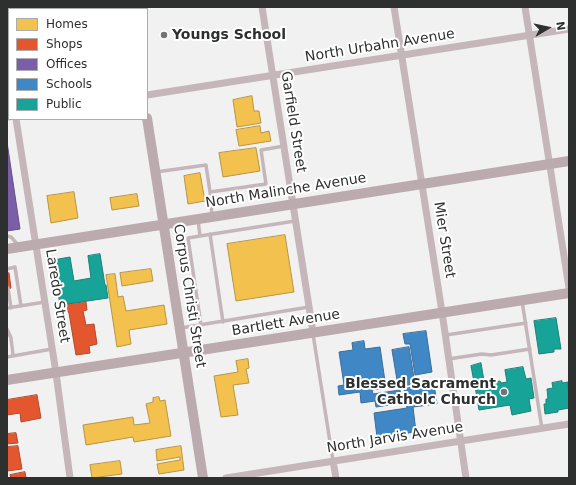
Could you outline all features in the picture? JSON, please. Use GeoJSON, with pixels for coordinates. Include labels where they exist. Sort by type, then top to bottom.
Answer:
{"type":"FeatureCollection","features":[{"type":"Feature","properties":{"kind":"main road","name":"Corpus Christi Street"},"geometry":{"type":"LineString","coordinates":[[147,120],[203,478]]}},
{"type":"Feature","properties":{"kind":"main road","name":"North Malinche Avenue"},"geometry":{"type":"LineString","coordinates":[[7,249],[569,161]]}},
{"type":"Feature","properties":{"kind":"main road","name":"Bartlett Avenue"},"geometry":{"type":"LineString","coordinates":[[7,380],[569,292]]}},
{"type":"Feature","properties":{"kind":"street","name":"Garfield Street"},"geometry":{"type":"LineString","coordinates":[[262,7],[313,332]]}},
{"type":"Feature","properties":{"kind":"street","name":"Mier Street"},"geometry":{"type":"LineString","coordinates":[[394,7],[442,312],[466,478]]}},
{"type":"Feature","properties":{"kind":"street"},"geometry":{"type":"LineString","coordinates":[[525,7],[569,288]]}},
{"type":"Feature","properties":{"kind":"street","name":"North Urbahn Avenue"},"geometry":{"type":"LineString","coordinates":[[148,95],[569,29]]}},
{"type":"Feature","properties":{"kind":"street","name":"Laredo Street"},"geometry":{"type":"LineString","coordinates":[[16,120],[56,373],[70,478]]}},
{"type":"Feature","properties":{"kind":"street","name":"North Jarvis Avenue"},"geometry":{"type":"LineString","coordinates":[[226,478],[569,424]]}},
{"type":"Feature","properties":{"kind":"street","name":"Garfield Street"},"geometry":{"type":"LineString","coordinates":[[333,461],[336,478]]}},
{"type":"Feature","properties":{"kind":"lane"},"geometry":{"type":"LineString","coordinates":[[210,192],[266,184],[261,150],[284,146]]}},
{"type":"Feature","properties":{"kind":"lane"},"geometry":{"type":"LineString","coordinates":[[156,172],[206,165],[212,217]]}},
{"type":"Feature","properties":{"kind":"lane"},"geometry":{"type":"LineString","coordinates":[[197,219],[200,236]]}},
{"type":"Feature","properties":{"kind":"lane"},"geometry":{"type":"LineString","coordinates":[[201,325],[188,238],[296,221]]}},
{"type":"Feature","properties":{"kind":"lane"},"geometry":{"type":"LineString","coordinates":[[210,234],[223,322]]}},
{"type":"Feature","properties":{"kind":"lane"},"geometry":{"type":"LineString","coordinates":[[7,236],[11,237],[20,247]]}},
{"type":"Feature","properties":{"kind":"lane"},"geometry":{"type":"LineString","coordinates":[[7,269],[15,268],[21,306]]}},
{"type":"Feature","properties":{"kind":"lane"},"geometry":{"type":"LineString","coordinates":[[8,288],[9,308],[45,302]]}},
{"type":"Feature","properties":{"kind":"lane"},"geometry":{"type":"LineString","coordinates":[[522,300],[542,429]]}},
{"type":"Feature","properties":{"kind":"lane"},"geometry":{"type":"LineString","coordinates":[[180,328],[309,308]]}},
{"type":"Feature","properties":{"kind":"lane"},"geometry":{"type":"LineString","coordinates":[[445,335],[526,323]]}},
{"type":"Feature","properties":{"kind":"lane"},"geometry":{"type":"LineString","coordinates":[[7,329],[11,338],[13,356]]}},
{"type":"Feature","properties":{"kind":"lane","name":"Garfield Street"},"geometry":{"type":"LineString","coordinates":[[313,332],[333,461]]}},
{"type":"Feature","properties":{"kind":"lane"},"geometry":{"type":"LineString","coordinates":[[7,356],[52,349]]}},
{"type":"Feature","properties":{"kind":"lane"},"geometry":{"type":"LineString","coordinates":[[448,359],[482,354],[491,355],[530,349]]}},
{"type":"Feature","properties":{"kind":"building: Homes"},"geometry":{"type":"Polygon","coordinates":[[[20,7],[45,7],[45,8],[20,7]]]}},
{"type":"Feature","properties":{"kind":"building: Homes"},"geometry":{"type":"Polygon","coordinates":[[[252,96],[254,111],[259,111],[261,123],[237,127],[233,100],[252,96]]]}},
{"type":"Feature","properties":{"kind":"building: Homes"},"geometry":{"type":"Polygon","coordinates":[[[260,126],[261,133],[269,131],[271,141],[239,146],[236,130],[260,126]]]}},
{"type":"Feature","properties":{"kind":"building: Homes"},"geometry":{"type":"Polygon","coordinates":[[[256,148],[260,171],[223,177],[219,153],[256,148]]]}},
{"type":"Feature","properties":{"kind":"building: Homes"},"geometry":{"type":"Polygon","coordinates":[[[200,173],[205,201],[188,204],[184,176],[200,173]]]}},
{"type":"Feature","properties":{"kind":"building: Homes"},"geometry":{"type":"Polygon","coordinates":[[[74,192],[78,218],[51,223],[47,196],[74,192]]]}},
{"type":"Feature","properties":{"kind":"building: Homes"},"geometry":{"type":"Polygon","coordinates":[[[137,194],[139,206],[112,210],[110,198],[137,194]]]}},
{"type":"Feature","properties":{"kind":"building: Homes"},"geometry":{"type":"Polygon","coordinates":[[[285,235],[294,292],[236,301],[227,244],[285,235]]]}},
{"type":"Feature","properties":{"kind":"building: Homes"},"geometry":{"type":"Polygon","coordinates":[[[151,269],[153,281],[122,286],[120,273],[151,269]]]}},
{"type":"Feature","properties":{"kind":"building: Homes"},"geometry":{"type":"Polygon","coordinates":[[[115,274],[118,297],[123,296],[126,311],[164,305],[167,324],[129,330],[131,344],[117,347],[106,275],[115,274]]]}},
{"type":"Feature","properties":{"kind":"building: Homes"},"geometry":{"type":"Polygon","coordinates":[[[248,359],[249,368],[246,369],[249,383],[233,385],[238,415],[221,417],[214,376],[238,372],[236,361],[248,359]]]}},
{"type":"Feature","properties":{"kind":"building: Homes"},"geometry":{"type":"Polygon","coordinates":[[[159,397],[160,401],[165,400],[171,436],[134,442],[133,437],[86,445],[83,425],[133,417],[134,425],[150,423],[146,404],[153,402],[153,398],[159,397]]]}},
{"type":"Feature","properties":{"kind":"building: Homes"},"geometry":{"type":"Polygon","coordinates":[[[181,446],[184,470],[159,474],[157,464],[180,460],[180,457],[157,461],[156,450],[181,446]]]}},
{"type":"Feature","properties":{"kind":"building: Homes"},"geometry":{"type":"Polygon","coordinates":[[[120,461],[122,474],[92,478],[90,465],[120,461]]]}},
{"type":"Feature","properties":{"kind":"building: Shops"},"geometry":{"type":"Polygon","coordinates":[[[9,273],[11,288],[7,289],[7,274],[9,273]]]}},
{"type":"Feature","properties":{"kind":"building: Shops"},"geometry":{"type":"Polygon","coordinates":[[[86,302],[87,310],[83,311],[86,325],[94,324],[97,344],[89,346],[90,353],[76,355],[69,313],[62,305],[86,302]]]}},
{"type":"Feature","properties":{"kind":"building: Shops"},"geometry":{"type":"Polygon","coordinates":[[[37,395],[41,418],[21,422],[20,413],[7,415],[7,400],[37,395]]]}},
{"type":"Feature","properties":{"kind":"building: Shops"},"geometry":{"type":"Polygon","coordinates":[[[16,433],[18,443],[7,444],[7,434],[16,433]]]}},
{"type":"Feature","properties":{"kind":"building: Shops"},"geometry":{"type":"Polygon","coordinates":[[[18,446],[22,469],[7,471],[7,447],[18,446]]]}},
{"type":"Feature","properties":{"kind":"building: Shops"},"geometry":{"type":"Polygon","coordinates":[[[25,472],[26,478],[11,478],[10,475],[25,472]]]}},
{"type":"Feature","properties":{"kind":"building: Offices"},"geometry":{"type":"Polygon","coordinates":[[[7,142],[20,229],[7,231],[7,142]]]}},
{"type":"Feature","properties":{"kind":"building: Schools"},"geometry":{"type":"Polygon","coordinates":[[[426,331],[432,372],[415,375],[410,344],[405,344],[403,334],[426,331]]]}},
{"type":"Feature","properties":{"kind":"building: Schools"},"geometry":{"type":"Polygon","coordinates":[[[364,341],[365,349],[380,347],[386,388],[372,390],[373,394],[400,390],[402,403],[376,407],[375,401],[361,403],[360,392],[339,395],[338,386],[344,385],[339,352],[353,350],[352,343],[364,341]]]}},
{"type":"Feature","properties":{"kind":"building: Schools"},"geometry":{"type":"Polygon","coordinates":[[[409,347],[415,384],[398,386],[392,350],[409,347]]]}},
{"type":"Feature","properties":{"kind":"building: Schools"},"geometry":{"type":"Polygon","coordinates":[[[434,384],[437,404],[413,407],[416,432],[377,437],[374,413],[407,408],[404,389],[434,384]]]}},
{"type":"Feature","properties":{"kind":"building: Public"},"geometry":{"type":"Polygon","coordinates":[[[100,254],[108,298],[60,305],[53,260],[70,257],[74,281],[91,278],[88,256],[100,254]]]}},
{"type":"Feature","properties":{"kind":"building: Public"},"geometry":{"type":"Polygon","coordinates":[[[556,318],[561,349],[554,349],[554,352],[539,354],[534,321],[556,318]]]}},
{"type":"Feature","properties":{"kind":"building: Public"},"geometry":{"type":"Polygon","coordinates":[[[481,363],[484,381],[474,382],[471,366],[481,363]]]}},
{"type":"Feature","properties":{"kind":"building: Public","name":"Blessed Sacrament Catholc Church"},"geometry":{"type":"Polygon","coordinates":[[[523,367],[526,379],[531,378],[534,398],[529,399],[531,411],[512,415],[510,405],[479,410],[475,386],[500,381],[501,383],[507,382],[505,370],[523,367]]]}},
{"type":"Feature","properties":{"kind":"building: Public"},"geometry":{"type":"Polygon","coordinates":[[[562,381],[562,383],[568,382],[569,408],[558,410],[558,412],[545,414],[544,404],[546,404],[546,399],[548,399],[547,389],[553,388],[552,383],[562,381]]]}},
{"type":"Feature","properties":{"kind":"place","name":"Youngs School"},"geometry":{"type":"Point","coordinates":[164,35]}},
{"type":"Feature","properties":{"kind":"place","name":"Blessed Sacrament Catholc Church"},"geometry":{"type":"Point","coordinates":[504,392]}}]}
